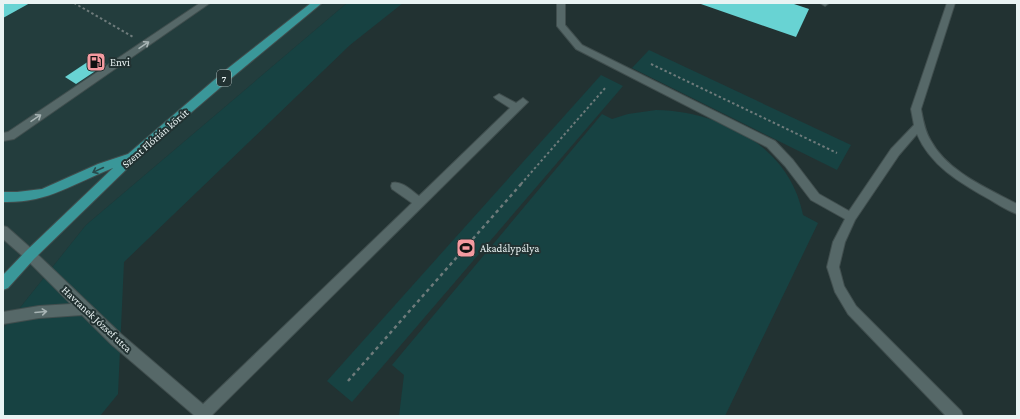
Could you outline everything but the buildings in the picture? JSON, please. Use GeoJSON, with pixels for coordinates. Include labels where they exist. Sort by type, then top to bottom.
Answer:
{"type":"FeatureCollection","features":[{"type":"Feature","properties":{"kind":"main road","name":"Szent Flórián körút"},"geometry":{"type":"LineString","coordinates":[[3,284],[30,255],[134,155],[231,72],[317,3]]}},
{"type":"Feature","properties":{"kind":"main road"},"geometry":{"type":"LineString","coordinates":[[3,198],[29,198],[51,193],[99,169],[134,155]]}},
{"type":"Feature","properties":{"kind":"street","name":"Havranek József utca"},"geometry":{"type":"LineString","coordinates":[[3,231],[30,255],[116,339],[204,415]]}},
{"type":"Feature","properties":{"kind":"street"},"geometry":{"type":"LineString","coordinates":[[3,318],[39,312],[84,309]]}},
{"type":"Feature","properties":{"kind":"lane"},"geometry":{"type":"LineString","coordinates":[[3,137],[10,136],[206,3]]}},
{"type":"Feature","properties":{"kind":"lane"},"geometry":{"type":"LineString","coordinates":[[561,3],[561,26],[579,47],[771,144],[815,197],[850,217]]}},
{"type":"Feature","properties":{"kind":"lane"},"geometry":{"type":"LineString","coordinates":[[951,3],[916,108],[919,126],[927,145],[944,164],[966,180],[1017,209]]}},
{"type":"Feature","properties":{"kind":"lane"},"geometry":{"type":"LineString","coordinates":[[204,415],[520,105],[499,97]]}},
{"type":"Feature","properties":{"kind":"lane"},"geometry":{"type":"LineString","coordinates":[[919,126],[895,152],[850,217],[839,242],[833,266],[839,288],[852,310],[956,416]]}},
{"type":"Feature","properties":{"kind":"lane"},"geometry":{"type":"LineString","coordinates":[[396,186],[420,203]]}},
{"type":"Feature","properties":{"kind":"path"},"geometry":{"type":"LineString","coordinates":[[74,3],[146,44]]}},
{"type":"Feature","properties":{"kind":"path"},"geometry":{"type":"LineString","coordinates":[[651,64],[837,153]]}},
{"type":"Feature","properties":{"kind":"path"},"geometry":{"type":"LineString","coordinates":[[348,381],[606,87]]}},
{"type":"Feature","properties":{"kind":"shaded area"},"geometry":{"type":"Polygon","coordinates":[[[3,3],[347,3],[86,225],[3,329],[3,3]]]}},
{"type":"Feature","properties":{"kind":"shaded area"},"geometry":{"type":"Polygon","coordinates":[[[347,3],[403,3],[350,45],[124,262],[118,394],[100,416],[3,416],[3,329],[86,225],[347,3]]]}},
{"type":"Feature","properties":{"kind":"shaded area"},"geometry":{"type":"Polygon","coordinates":[[[649,50],[851,145],[837,170],[632,68],[649,50]]]}},
{"type":"Feature","properties":{"kind":"shaded area","name":"Akadálypálya"},"geometry":{"type":"Polygon","coordinates":[[[601,75],[623,86],[352,402],[327,381],[601,75]]]}},
{"type":"Feature","properties":{"kind":"shaded area"},"geometry":{"type":"Polygon","coordinates":[[[656,110],[680,112],[705,117],[728,126],[749,137],[768,152],[784,170],[796,191],[803,215],[818,223],[725,416],[399,416],[404,375],[392,365],[602,114],[612,119],[628,114],[656,110]]]}},
{"type":"Feature","properties":{"kind":"place","name":"Envi"},"geometry":{"type":"Point","coordinates":[96,62]}},
{"type":"Feature","properties":{"kind":"place","name":"Akadálypálya"},"geometry":{"type":"Point","coordinates":[466,248]}}]}
